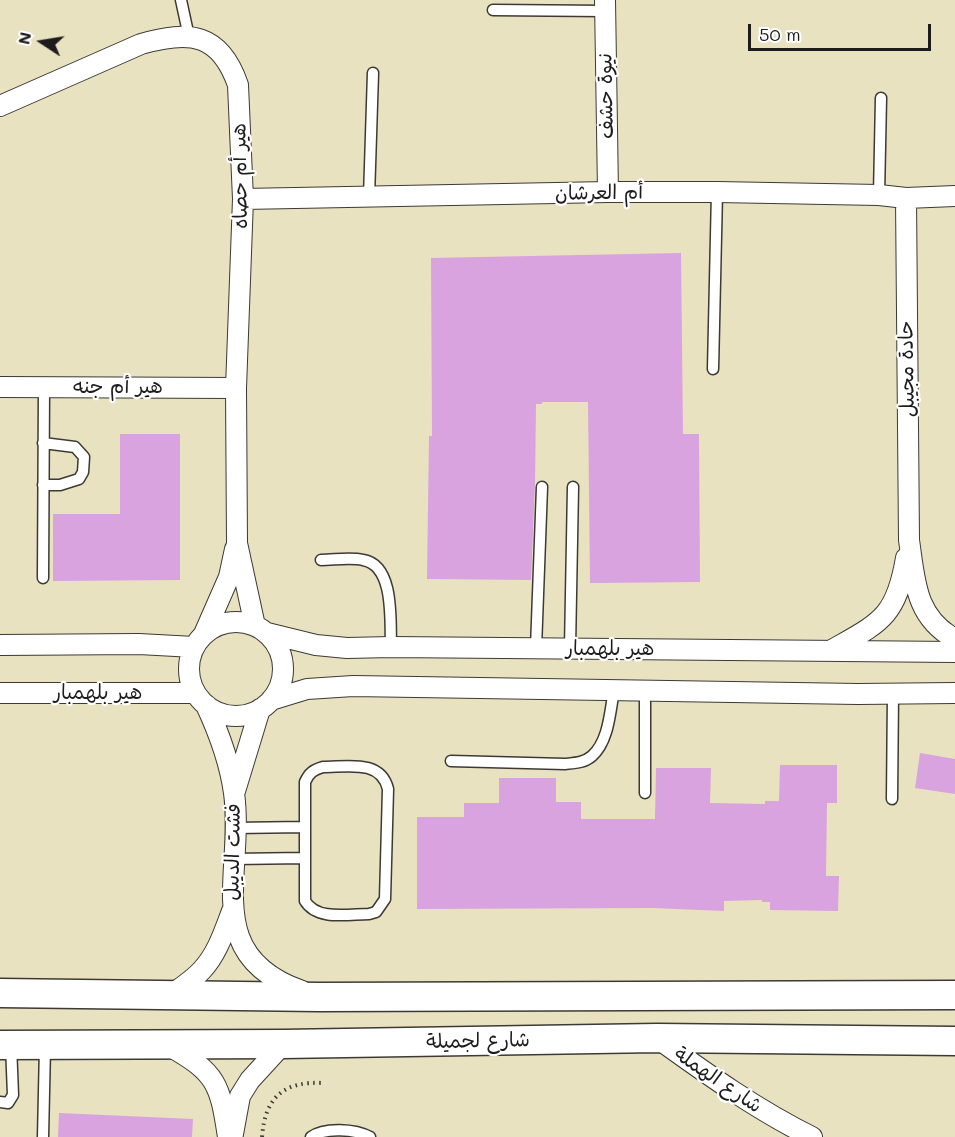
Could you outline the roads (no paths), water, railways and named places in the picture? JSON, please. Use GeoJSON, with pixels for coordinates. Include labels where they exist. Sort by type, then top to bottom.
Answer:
{"type":"FeatureCollection","features":[{"type":"Feature","properties":{"kind":"street","name":"نيوة حشف"},"geometry":{"type":"LineString","coordinates":[[605,5],[608,192]]}},
{"type":"Feature","properties":{"kind":"street","name":"هير أم حصاه"},"geometry":{"type":"LineString","coordinates":[[0,106],[141,44],[177,36],[211,44],[224,54],[232,68],[238,85],[243,199],[236,388],[237,543],[229,577],[199,640]]}},
{"type":"Feature","properties":{"kind":"street","name":"أم العرشان"},"geometry":{"type":"LineString","coordinates":[[243,199],[608,192],[879,195],[906,198],[955,196]]}},
{"type":"Feature","properties":{"kind":"street","name":"حادة مجيبل"},"geometry":{"type":"LineString","coordinates":[[906,198],[909,540],[915,586],[920,603],[930,618],[946,634],[955,639]]}},
{"type":"Feature","properties":{"kind":"street","name":"هير أم جنه"},"geometry":{"type":"LineString","coordinates":[[0,387],[236,388]]}},
{"type":"Feature","properties":{"kind":"street","name":"حادة مجيبل"},"geometry":{"type":"LineString","coordinates":[[832,650],[873,627],[885,615],[902,583],[909,540]]}},
{"type":"Feature","properties":{"kind":"street","name":"هير أم حصاه"},"geometry":{"type":"LineString","coordinates":[[237,543],[261,629]]}},
{"type":"Feature","properties":{"kind":"street"},"geometry":{"type":"LineString","coordinates":[[228,622],[242,622],[261,629],[275,642],[283,665],[280,684],[266,705],[247,715],[232,716],[218,712],[201,699],[191,682],[189,670],[199,640],[215,626],[228,622]]}},
{"type":"Feature","properties":{"kind":"street","name":"هير بلهمبار"},"geometry":{"type":"LineString","coordinates":[[261,629],[315,645],[347,648],[955,652]]}},
{"type":"Feature","properties":{"kind":"street"},"geometry":{"type":"LineString","coordinates":[[0,645],[139,644],[199,640]]}},
{"type":"Feature","properties":{"kind":"street","name":"هير بلهمبار"},"geometry":{"type":"LineString","coordinates":[[266,705],[307,689],[353,686],[955,693]]}},
{"type":"Feature","properties":{"kind":"street","name":"هير بلهمبار"},"geometry":{"type":"LineString","coordinates":[[0,693],[201,699]]}},
{"type":"Feature","properties":{"kind":"street","name":"فشت الديبل"},"geometry":{"type":"LineString","coordinates":[[201,699],[223,748],[234,794],[232,911],[242,942],[253,961],[265,974],[282,984],[319,997]]}},
{"type":"Feature","properties":{"kind":"street","name":"فشت الديبل"},"geometry":{"type":"LineString","coordinates":[[234,794],[266,705]]}},
{"type":"Feature","properties":{"kind":"street","name":"فشت الديبل"},"geometry":{"type":"LineString","coordinates":[[172,994],[210,961],[221,941],[232,911]]}},
{"type":"Feature","properties":{"kind":"street"},"geometry":{"type":"LineString","coordinates":[[0,993],[319,997],[955,995]]}},
{"type":"Feature","properties":{"kind":"street","name":"شارع لجميلة"},"geometry":{"type":"LineString","coordinates":[[6,1045],[283,1044],[657,1038],[955,1041]]}},
{"type":"Feature","properties":{"kind":"street","name":"شارع الهملة"},"geometry":{"type":"LineString","coordinates":[[657,1038],[714,1079],[776,1119],[812,1137]]}},
{"type":"Feature","properties":{"kind":"street"},"geometry":{"type":"LineString","coordinates":[[233,1137],[240,1096],[250,1080],[283,1044]]}},
{"type":"Feature","properties":{"kind":"street"},"geometry":{"type":"LineString","coordinates":[[167,1045],[196,1061],[214,1081],[222,1102],[228,1137]]}},
{"type":"Feature","properties":{"kind":"lane"},"geometry":{"type":"LineString","coordinates":[[181,0],[189,37]]}},
{"type":"Feature","properties":{"kind":"lane"},"geometry":{"type":"LineString","coordinates":[[494,10],[605,5]]}},
{"type":"Feature","properties":{"kind":"lane"},"geometry":{"type":"LineString","coordinates":[[369,197],[373,73]]}},
{"type":"Feature","properties":{"kind":"lane"},"geometry":{"type":"LineString","coordinates":[[879,195],[881,98]]}},
{"type":"Feature","properties":{"kind":"lane"},"geometry":{"type":"LineString","coordinates":[[713,369],[717,192]]}},
{"type":"Feature","properties":{"kind":"lane"},"geometry":{"type":"LineString","coordinates":[[43,578],[44,387]]}},
{"type":"Feature","properties":{"kind":"lane"},"geometry":{"type":"LineString","coordinates":[[43,443],[75,447],[84,457],[83,472],[79,479],[60,485],[43,485]]}},
{"type":"Feature","properties":{"kind":"lane"},"geometry":{"type":"LineString","coordinates":[[536,648],[542,487]]}},
{"type":"Feature","properties":{"kind":"lane"},"geometry":{"type":"LineString","coordinates":[[570,648],[573,487]]}},
{"type":"Feature","properties":{"kind":"lane"},"geometry":{"type":"LineString","coordinates":[[321,560],[364,560],[376,564],[383,573],[387,585],[391,647]]}},
{"type":"Feature","properties":{"kind":"lane"},"geometry":{"type":"LineString","coordinates":[[451,761],[565,764],[581,762],[592,756],[600,745],[606,729],[614,690]]}},
{"type":"Feature","properties":{"kind":"lane"},"geometry":{"type":"LineString","coordinates":[[645,691],[645,793]]}},
{"type":"Feature","properties":{"kind":"lane"},"geometry":{"type":"LineString","coordinates":[[892,799],[893,693]]}},
{"type":"Feature","properties":{"kind":"lane"},"geometry":{"type":"LineString","coordinates":[[323,767],[365,767],[381,774],[388,789],[386,890],[382,906],[376,912],[369,914],[322,914],[314,911],[305,901],[304,858],[305,782],[309,774],[323,767]]}},
{"type":"Feature","properties":{"kind":"lane"},"geometry":{"type":"LineString","coordinates":[[234,828],[305,826]]}},
{"type":"Feature","properties":{"kind":"lane"},"geometry":{"type":"LineString","coordinates":[[233,858],[304,858]]}},
{"type":"Feature","properties":{"kind":"lane"},"geometry":{"type":"LineString","coordinates":[[0,1102],[8,1102],[13,1095],[6,1045]]}},
{"type":"Feature","properties":{"kind":"lane"},"geometry":{"type":"LineString","coordinates":[[43,1137],[45,1045]]}},
{"type":"Feature","properties":{"kind":"lane"},"geometry":{"type":"LineString","coordinates":[[311,1137],[321,1131],[358,1132],[370,1137]]}}]}
